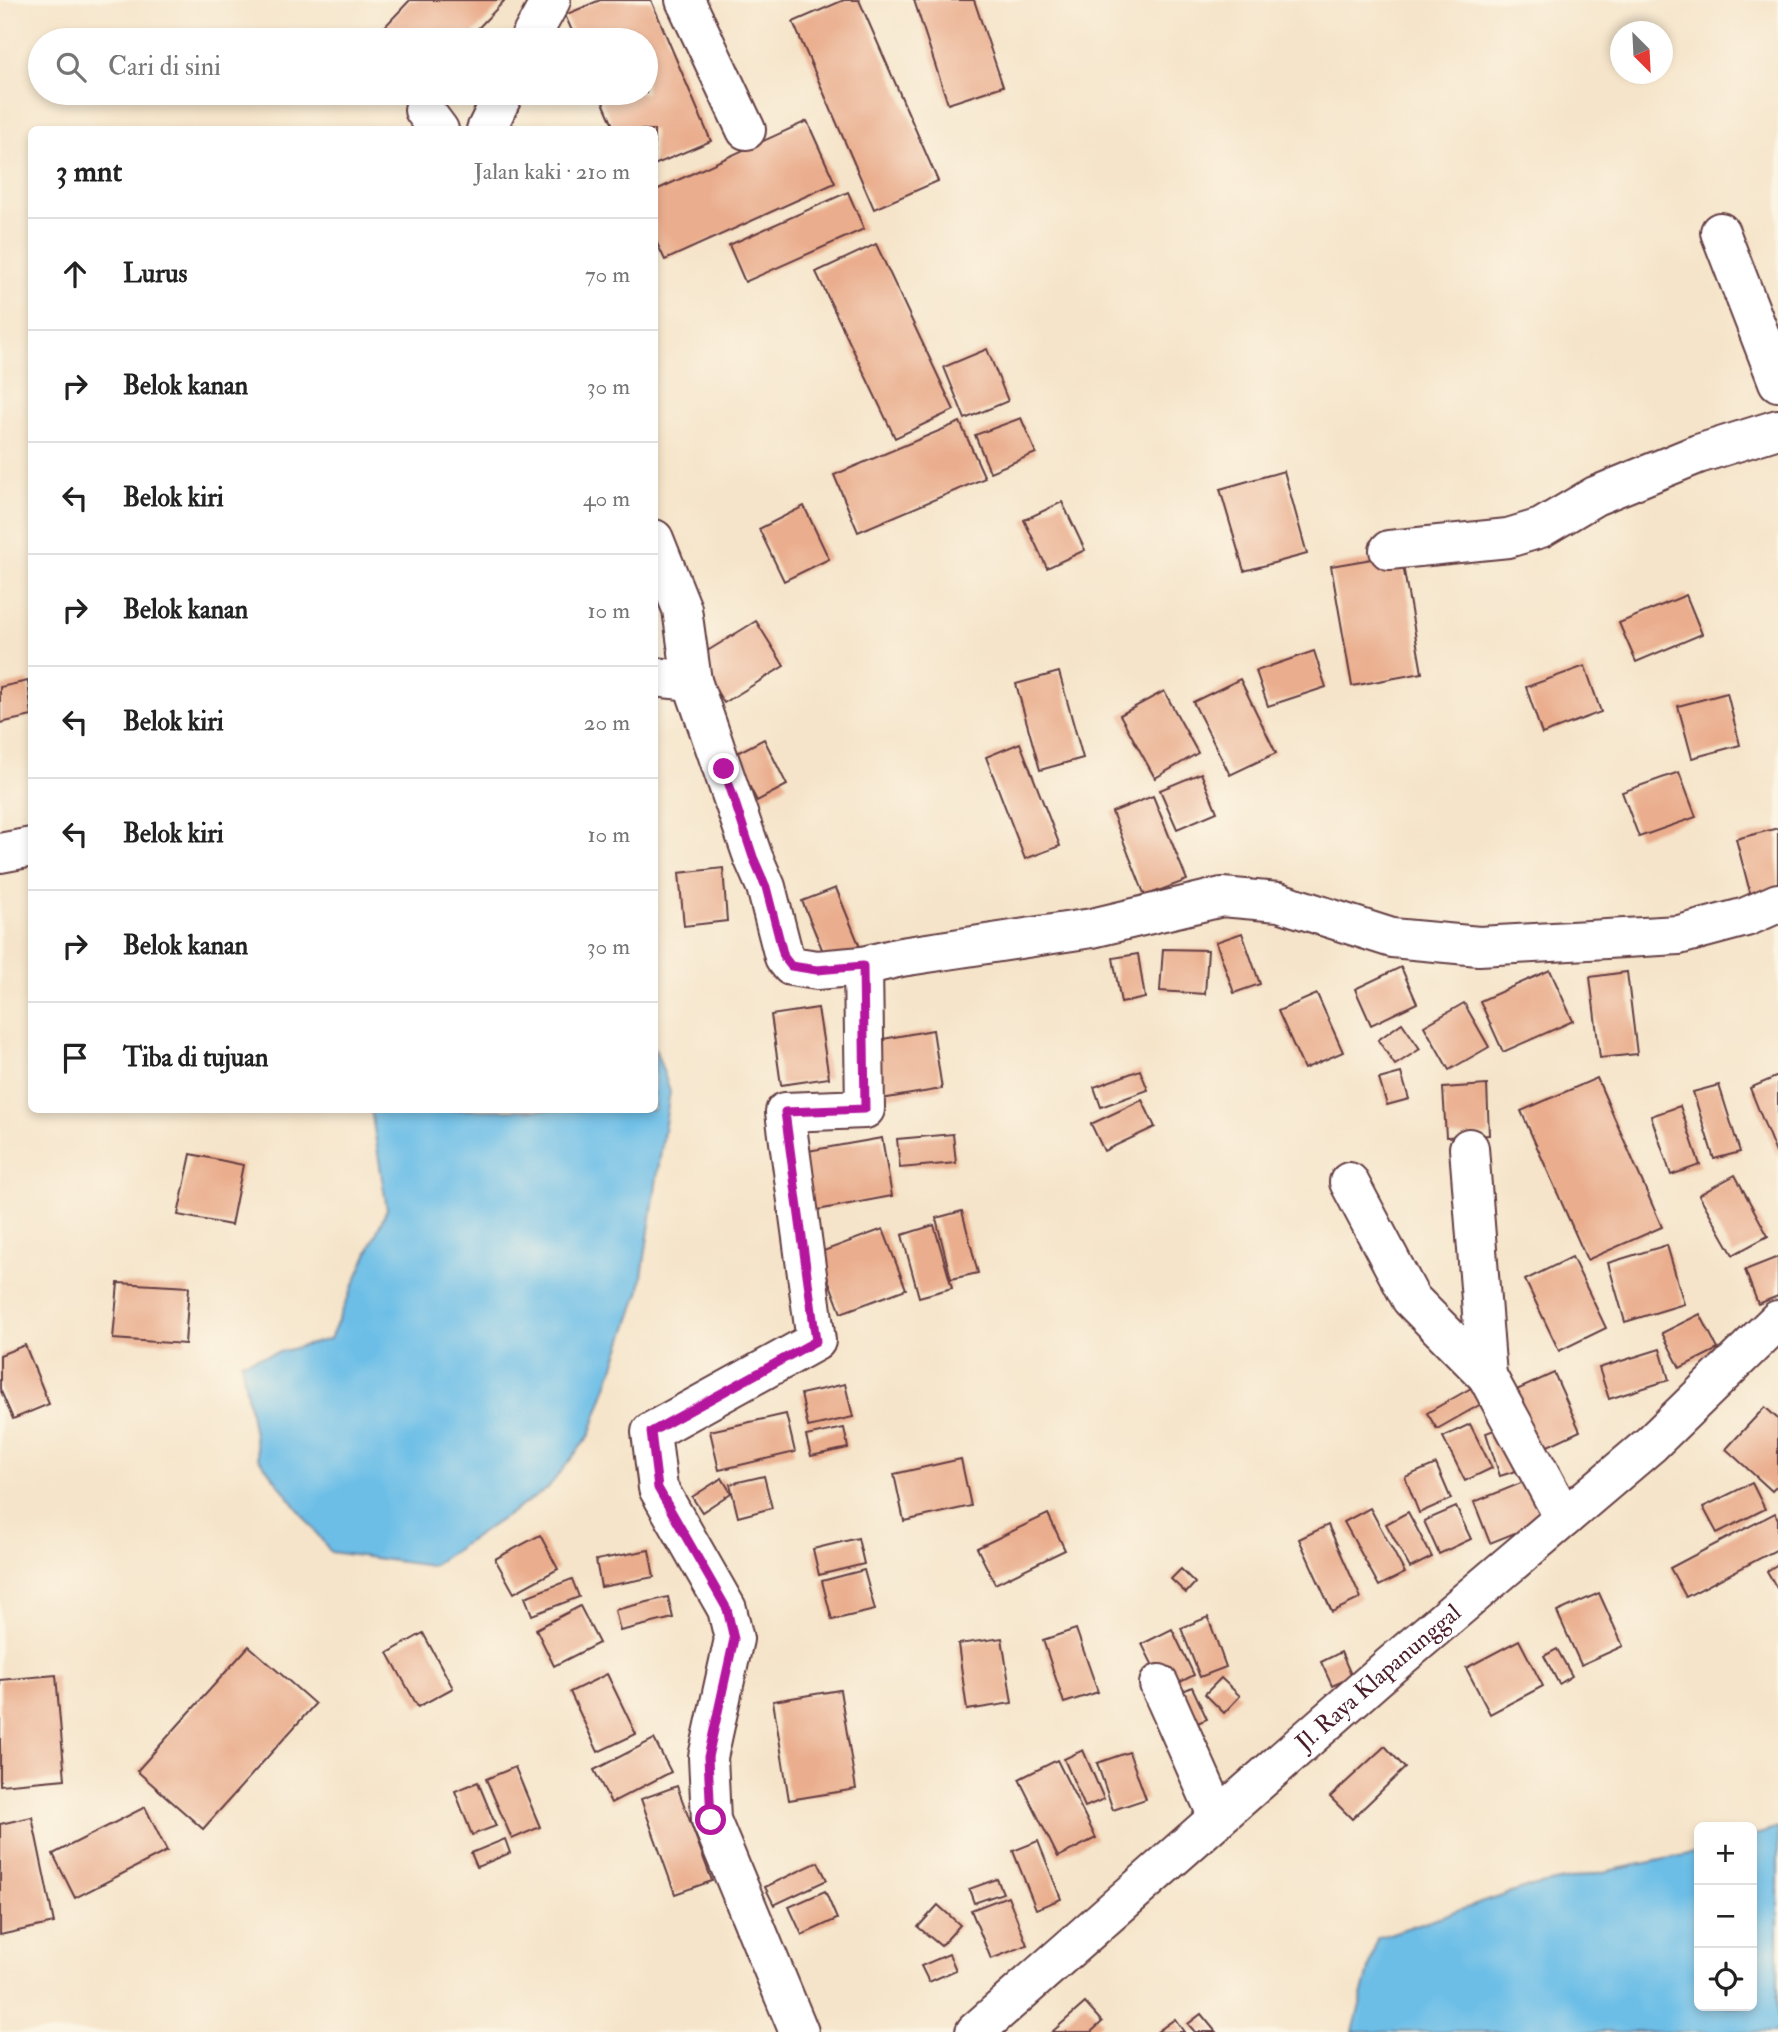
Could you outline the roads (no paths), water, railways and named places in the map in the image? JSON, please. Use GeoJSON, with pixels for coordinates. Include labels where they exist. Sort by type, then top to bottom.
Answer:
{"type":"FeatureCollection","features":[{"type":"Feature","properties":{"kind":"street"},"geometry":{"type":"LineString","coordinates":[[536,28],[551,0]]}},
{"type":"Feature","properties":{"kind":"street"},"geometry":{"type":"LineString","coordinates":[[685,0],[746,130]]}},
{"type":"Feature","properties":{"kind":"street"},"geometry":{"type":"LineString","coordinates":[[488,126],[498,105]]}},
{"type":"Feature","properties":{"kind":"street"},"geometry":{"type":"LineString","coordinates":[[1720,232],[1778,382]]}},
{"type":"Feature","properties":{"kind":"street"},"geometry":{"type":"LineString","coordinates":[[1389,550],[1508,538],[1541,528],[1608,491],[1698,454],[1778,429]]}},
{"type":"Feature","properties":{"kind":"street"},"geometry":{"type":"LineString","coordinates":[[658,549],[682,609],[692,681],[766,887],[784,957],[791,966],[817,970],[863,966],[901,957],[1093,928],[1222,897],[1279,902],[1392,938],[1479,946],[1679,935],[1746,917],[1778,903]]}},
{"type":"Feature","properties":{"kind":"street"},"geometry":{"type":"LineString","coordinates":[[658,677],[692,681]]}},
{"type":"Feature","properties":{"kind":"street"},"geometry":{"type":"LineString","coordinates":[[0,853],[28,847]]}},
{"type":"Feature","properties":{"kind":"street"},"geometry":{"type":"LineString","coordinates":[[799,2032],[711,1820],[708,1757],[734,1639],[727,1609],[658,1488],[651,1432],[816,1341],[785,1112],[865,1109],[863,966]]}},
{"type":"Feature","properties":{"kind":"street"},"geometry":{"type":"LineString","coordinates":[[1469,1148],[1487,1376]]}},
{"type":"Feature","properties":{"kind":"street"},"geometry":{"type":"LineString","coordinates":[[1349,1182],[1411,1299],[1487,1376],[1564,1518]]}},
{"type":"Feature","properties":{"kind":"street","name":"Jl. Raya Klapanunggal"},"geometry":{"type":"LineString","coordinates":[[975,2032],[1390,1666],[1651,1444],[1778,1320]]}},
{"type":"Feature","properties":{"kind":"street"},"geometry":{"type":"LineString","coordinates":[[1159,1684],[1218,1817]]}},
{"type":"Feature","properties":{"kind":"water"},"geometry":{"type":"Polygon","coordinates":[[[658,1057],[670,1091],[640,1290],[590,1435],[547,1489],[431,1566],[331,1552],[258,1457],[241,1362],[330,1339],[387,1209],[371,1113],[658,1113],[658,1057]]]}},
{"type":"Feature","properties":{"kind":"water"},"geometry":{"type":"Polygon","coordinates":[[[1778,1828],[1778,2032],[1353,2032],[1377,1938],[1526,1888],[1694,1853],[1694,2011],[1757,2011],[1757,1834],[1778,1828]]]}}]}
